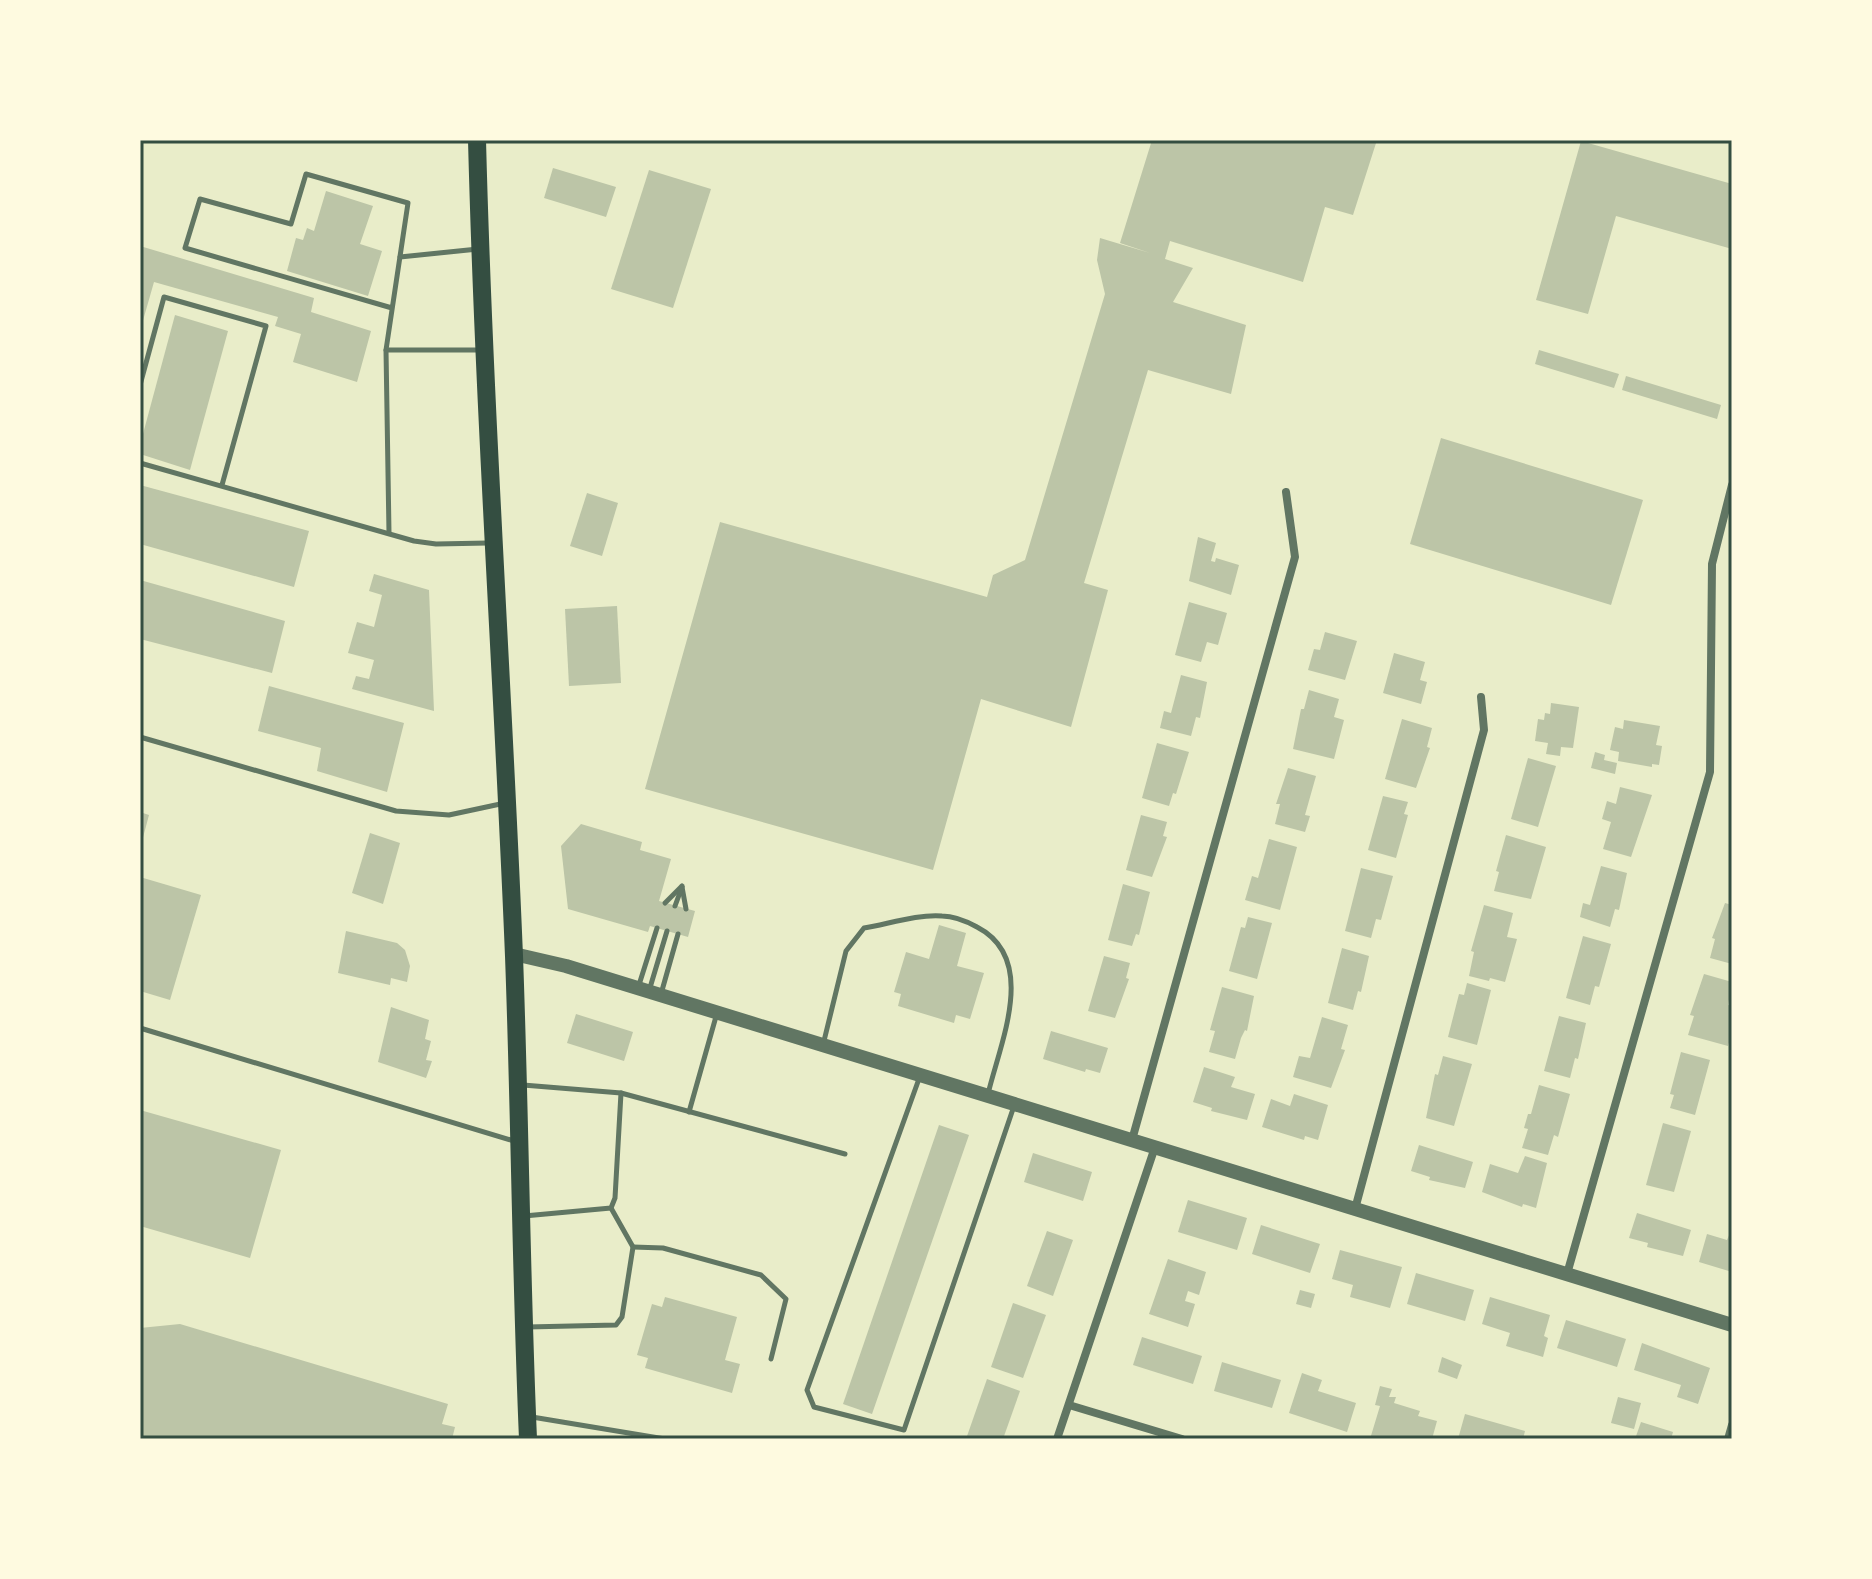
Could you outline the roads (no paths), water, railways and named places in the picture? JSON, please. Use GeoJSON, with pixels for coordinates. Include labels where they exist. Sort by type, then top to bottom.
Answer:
{"type":"FeatureCollection","features":[{"type":"Feature","properties":{"kind":"main road"},"geometry":{"type":"LineString","coordinates":[[477,140],[514,954],[528,1439]]}},
{"type":"Feature","properties":{"kind":"street"},"geometry":{"type":"LineString","coordinates":[[1567,1274],[1710,772],[1712,564],[1732,485]]}},
{"type":"Feature","properties":{"kind":"street"},"geometry":{"type":"LineString","coordinates":[[1132,1140],[1295,557],[1286,492]]}},
{"type":"Feature","properties":{"kind":"street"},"geometry":{"type":"LineString","coordinates":[[1355,1209],[1484,730],[1481,697]]}},
{"type":"Feature","properties":{"kind":"street"},"geometry":{"type":"LineString","coordinates":[[514,954],[566,966],[1732,1325]]}},
{"type":"Feature","properties":{"kind":"street"},"geometry":{"type":"LineString","coordinates":[[1057,1439],[1155,1147]]}},
{"type":"Feature","properties":{"kind":"street"},"geometry":{"type":"LineString","coordinates":[[1069,1405],[1182,1439]]}},
{"type":"Feature","properties":{"kind":"street"},"geometry":{"type":"LineString","coordinates":[[1728,1439],[1732,1425]]}},
{"type":"Feature","properties":{"kind":"lane"},"geometry":{"type":"LineString","coordinates":[[389,533],[386,350],[408,203],[306,174],[291,224],[200,199],[185,248],[392,308]]}},
{"type":"Feature","properties":{"kind":"lane"},"geometry":{"type":"LineString","coordinates":[[400,257],[481,249]]}},
{"type":"Feature","properties":{"kind":"lane"},"geometry":{"type":"LineString","coordinates":[[140,385],[164,297],[266,326],[222,485]]}},
{"type":"Feature","properties":{"kind":"lane"},"geometry":{"type":"LineString","coordinates":[[386,350],[485,350]]}},
{"type":"Feature","properties":{"kind":"lane"},"geometry":{"type":"LineString","coordinates":[[140,463],[436,544],[494,543]]}},
{"type":"Feature","properties":{"kind":"lane"},"geometry":{"type":"LineString","coordinates":[[140,737],[396,811],[449,815],[506,803]]}},
{"type":"Feature","properties":{"kind":"lane"},"geometry":{"type":"LineString","coordinates":[[665,903],[682,886]]}},
{"type":"Feature","properties":{"kind":"lane"},"geometry":{"type":"LineString","coordinates":[[675,906],[682,886]]}},
{"type":"Feature","properties":{"kind":"lane"},"geometry":{"type":"LineString","coordinates":[[682,886],[686,909]]}},
{"type":"Feature","properties":{"kind":"lane"},"geometry":{"type":"LineString","coordinates":[[823,1046],[846,951],[864,928],[941,915],[964,920],[992,934],[1004,950],[1012,980],[1003,1045],[988,1097]]}},
{"type":"Feature","properties":{"kind":"lane"},"geometry":{"type":"LineString","coordinates":[[649,992],[657,928]]}},
{"type":"Feature","properties":{"kind":"lane"},"geometry":{"type":"LineString","coordinates":[[649,992],[667,931]]}},
{"type":"Feature","properties":{"kind":"lane"},"geometry":{"type":"LineString","coordinates":[[649,992],[678,934]]}},
{"type":"Feature","properties":{"kind":"lane"},"geometry":{"type":"LineString","coordinates":[[689,1112],[717,1013]]}},
{"type":"Feature","properties":{"kind":"lane"},"geometry":{"type":"LineString","coordinates":[[140,1028],[520,1143]]}},
{"type":"Feature","properties":{"kind":"lane"},"geometry":{"type":"LineString","coordinates":[[920,1076],[807,1390],[814,1407],[904,1430],[1014,1105]]}},
{"type":"Feature","properties":{"kind":"lane"},"geometry":{"type":"LineString","coordinates":[[518,1084],[621,1093],[845,1154]]}},
{"type":"Feature","properties":{"kind":"lane"},"geometry":{"type":"LineString","coordinates":[[611,1208],[615,1198],[621,1093]]}},
{"type":"Feature","properties":{"kind":"lane"},"geometry":{"type":"LineString","coordinates":[[520,1217],[611,1208]]}},
{"type":"Feature","properties":{"kind":"lane"},"geometry":{"type":"LineString","coordinates":[[523,1327],[616,1325],[622,1317],[633,1247],[611,1208]]}},
{"type":"Feature","properties":{"kind":"lane"},"geometry":{"type":"LineString","coordinates":[[633,1247],[663,1248],[761,1275],[786,1299],[771,1359]]}},
{"type":"Feature","properties":{"kind":"lane"},"geometry":{"type":"LineString","coordinates":[[527,1416],[665,1439]]}}]}
